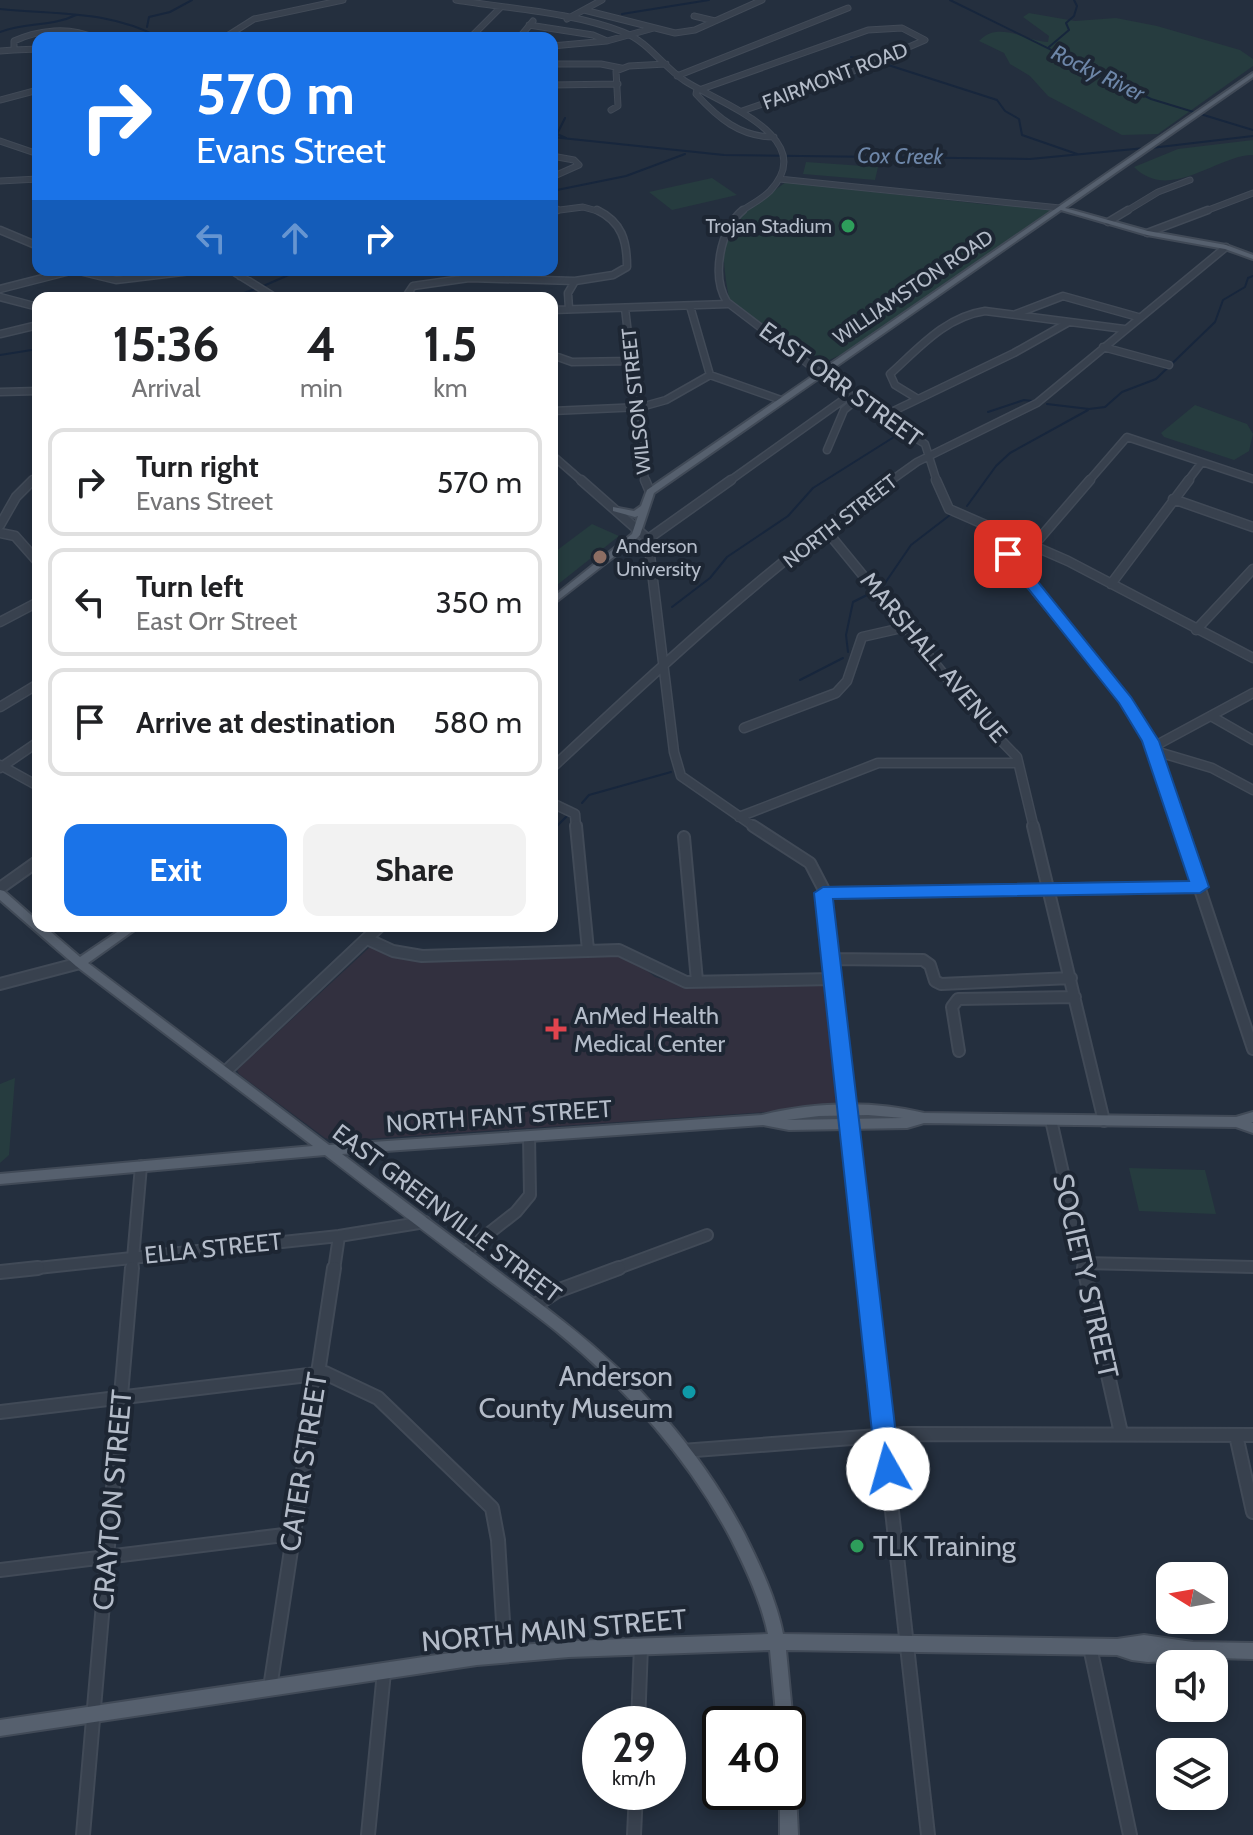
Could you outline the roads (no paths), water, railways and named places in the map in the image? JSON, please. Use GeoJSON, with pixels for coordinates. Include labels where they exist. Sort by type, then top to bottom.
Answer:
{"type":"FeatureCollection","features":[{"type":"Feature","properties":{"kind":"main road","name":"WILLIAMSTON ROAD"},"geometry":{"type":"LineString","coordinates":[[650,492],[1253,75]]}},
{"type":"Feature","properties":{"kind":"main road"},"geometry":{"type":"LineString","coordinates":[[1060,208],[1147,233],[1226,247],[1253,257]]}},
{"type":"Feature","properties":{"kind":"main road"},"geometry":{"type":"LineString","coordinates":[[558,597],[628,542],[639,528],[650,492]]}},
{"type":"Feature","properties":{"kind":"main road"},"geometry":{"type":"LineString","coordinates":[[616,509],[635,514],[645,507]]}},
{"type":"Feature","properties":{"kind":"main road"},"geometry":{"type":"LineString","coordinates":[[628,542],[649,542]]}},
{"type":"Feature","properties":{"kind":"main road","name":"EAST GREENVILLE STREET"},"geometry":{"type":"LineString","coordinates":[[0,891],[32,920]]}},
{"type":"Feature","properties":{"kind":"main road","name":"EAST GREENVILLE STREET"},"geometry":{"type":"LineString","coordinates":[[46,932],[80,963],[325,1150],[465,1252],[596,1355],[682,1451],[723,1509],[765,1597],[778,1642],[783,1706]]}},
{"type":"Feature","properties":{"kind":"main road"},"geometry":{"type":"LineString","coordinates":[[80,963],[125,932]]}},
{"type":"Feature","properties":{"kind":"main road","name":"NORTH FANT STREET"},"geometry":{"type":"LineString","coordinates":[[0,1179],[325,1150],[762,1120],[789,1125],[848,1118],[907,1123],[924,1118],[1236,1122],[1253,1117]]}},
{"type":"Feature","properties":{"kind":"main road","name":"NORTH FANT STREET"},"geometry":{"type":"LineString","coordinates":[[1236,1122],[1253,1128]]}},
{"type":"Feature","properties":{"kind":"main road","name":"NORTH MAIN STREET"},"geometry":{"type":"LineString","coordinates":[[0,1728],[505,1654],[778,1642],[1117,1647],[1132,1653],[1167,1653],[1180,1649],[1253,1651]]}},
{"type":"Feature","properties":{"kind":"main road"},"geometry":{"type":"LineString","coordinates":[[788,1810],[789,1835]]}},
{"type":"Feature","properties":{"kind":"street"},"geometry":{"type":"LineString","coordinates":[[233,32],[249,21],[343,0]]}},
{"type":"Feature","properties":{"kind":"street"},"geometry":{"type":"LineString","coordinates":[[456,0],[543,14],[631,35],[649,45],[677,76],[742,111],[774,137],[782,150],[779,179],[769,191],[730,220],[723,232],[720,284],[728,304],[558,310]]}},
{"type":"Feature","properties":{"kind":"street"},"geometry":{"type":"LineString","coordinates":[[476,3],[483,0]]}},
{"type":"Feature","properties":{"kind":"street"},"geometry":{"type":"LineString","coordinates":[[567,19],[602,0]]}},
{"type":"Feature","properties":{"kind":"street"},"geometry":{"type":"LineString","coordinates":[[584,10],[654,28],[686,32],[762,0]]}},
{"type":"Feature","properties":{"kind":"street"},"geometry":{"type":"LineString","coordinates":[[476,32],[500,8]]}},
{"type":"Feature","properties":{"kind":"street"},"geometry":{"type":"LineString","coordinates":[[677,76],[848,8]]}},
{"type":"Feature","properties":{"kind":"street"},"geometry":{"type":"LineString","coordinates":[[524,32],[543,14]]}},
{"type":"Feature","properties":{"kind":"street"},"geometry":{"type":"LineString","coordinates":[[694,16],[715,21]]}},
{"type":"Feature","properties":{"kind":"street"},"geometry":{"type":"LineString","coordinates":[[529,25],[593,35],[607,41]]}},
{"type":"Feature","properties":{"kind":"street"},"geometry":{"type":"LineString","coordinates":[[558,45],[607,41],[654,28]]}},
{"type":"Feature","properties":{"kind":"street","name":"FAIRMONT ROAD"},"geometry":{"type":"LineString","coordinates":[[698,90],[868,30],[902,28],[925,40],[830,81],[742,111]]}},
{"type":"Feature","properties":{"kind":"street"},"geometry":{"type":"LineString","coordinates":[[14,50],[16,39],[32,35]]}},
{"type":"Feature","properties":{"kind":"street"},"geometry":{"type":"LineString","coordinates":[[0,51],[32,49]]}},
{"type":"Feature","properties":{"kind":"street"},"geometry":{"type":"LineString","coordinates":[[558,64],[601,64],[621,68],[666,64]]}},
{"type":"Feature","properties":{"kind":"street"},"geometry":{"type":"LineString","coordinates":[[611,110],[618,106],[616,71],[621,68]]}},
{"type":"Feature","properties":{"kind":"street"},"geometry":{"type":"LineString","coordinates":[[558,85],[618,84]]}},
{"type":"Feature","properties":{"kind":"street"},"geometry":{"type":"LineString","coordinates":[[698,90],[696,94],[719,119],[761,138],[774,137]]}},
{"type":"Feature","properties":{"kind":"street"},"geometry":{"type":"LineString","coordinates":[[0,100],[32,92]]}},
{"type":"Feature","properties":{"kind":"street"},"geometry":{"type":"LineString","coordinates":[[0,141],[32,152]]}},
{"type":"Feature","properties":{"kind":"street"},"geometry":{"type":"LineString","coordinates":[[558,157],[574,160],[579,165],[558,174]]}},
{"type":"Feature","properties":{"kind":"street"},"geometry":{"type":"LineString","coordinates":[[0,181],[32,179]]}},
{"type":"Feature","properties":{"kind":"street"},"geometry":{"type":"LineString","coordinates":[[779,179],[967,201],[1060,208]]}},
{"type":"Feature","properties":{"kind":"street"},"geometry":{"type":"LineString","coordinates":[[1108,222],[1158,192],[1190,180]]}},
{"type":"Feature","properties":{"kind":"street"},"geometry":{"type":"LineString","coordinates":[[1147,233],[1253,193]]}},
{"type":"Feature","properties":{"kind":"street"},"geometry":{"type":"LineString","coordinates":[[409,292],[415,284],[484,279],[575,281],[622,271],[627,266],[626,236],[620,224],[594,208],[575,205],[558,209]]}},
{"type":"Feature","properties":{"kind":"street"},"geometry":{"type":"LineString","coordinates":[[0,230],[32,243]]}},
{"type":"Feature","properties":{"kind":"street","name":"NORTH STREET"},"geometry":{"type":"LineString","coordinates":[[558,762],[665,663],[825,529],[931,454],[1037,403],[1226,247]]}},
{"type":"Feature","properties":{"kind":"street"},"geometry":{"type":"LineString","coordinates":[[0,289],[51,276]]}},
{"type":"Feature","properties":{"kind":"street"},"geometry":{"type":"LineString","coordinates":[[99,276],[116,280],[149,276]]}},
{"type":"Feature","properties":{"kind":"street"},"geometry":{"type":"LineString","coordinates":[[242,276],[266,292]]}},
{"type":"Feature","properties":{"kind":"street"},"geometry":{"type":"LineString","coordinates":[[569,309],[568,293],[575,281]]}},
{"type":"Feature","properties":{"kind":"street"},"geometry":{"type":"LineString","coordinates":[[1013,315],[1063,296],[1138,317]]}},
{"type":"Feature","properties":{"kind":"street"},"geometry":{"type":"LineString","coordinates":[[0,297],[32,305]]}},
{"type":"Feature","properties":{"kind":"street","name":"EAST ORR STREET"},"geometry":{"type":"LineString","coordinates":[[728,304],[853,398],[922,441],[931,454],[944,504],[1034,545],[1253,658]]}},
{"type":"Feature","properties":{"kind":"street"},"geometry":{"type":"LineString","coordinates":[[690,306],[710,375]]}},
{"type":"Feature","properties":{"kind":"street","name":"WILSON STREET"},"geometry":{"type":"LineString","coordinates":[[625,308],[645,484],[650,492]]}},
{"type":"Feature","properties":{"kind":"street"},"geometry":{"type":"LineString","coordinates":[[918,399],[895,385],[890,374],[938,333],[969,314],[985,311],[1124,329]]}},
{"type":"Feature","properties":{"kind":"street"},"geometry":{"type":"LineString","coordinates":[[881,417],[1014,353],[1069,322]]}},
{"type":"Feature","properties":{"kind":"street"},"geometry":{"type":"LineString","coordinates":[[0,334],[32,326]]}},
{"type":"Feature","properties":{"kind":"street"},"geometry":{"type":"LineString","coordinates":[[1103,347],[1169,365]]}},
{"type":"Feature","properties":{"kind":"street"},"geometry":{"type":"LineString","coordinates":[[558,357],[572,362],[631,361]]}},
{"type":"Feature","properties":{"kind":"street"},"geometry":{"type":"LineString","coordinates":[[558,411],[636,408],[666,400],[710,375],[781,400]]}},
{"type":"Feature","properties":{"kind":"street"},"geometry":{"type":"LineString","coordinates":[[0,392],[32,391]]}},
{"type":"Feature","properties":{"kind":"street"},"geometry":{"type":"LineString","coordinates":[[827,450],[844,410],[853,398]]}},
{"type":"Feature","properties":{"kind":"street"},"geometry":{"type":"LineString","coordinates":[[649,542],[853,398]]}},
{"type":"Feature","properties":{"kind":"street"},"geometry":{"type":"LineString","coordinates":[[1034,545],[1126,437],[1250,478],[1253,469]]}},
{"type":"Feature","properties":{"kind":"street"},"geometry":{"type":"LineString","coordinates":[[558,460],[639,528],[649,542],[674,752],[681,776],[810,863],[820,880],[909,1645],[928,1835]]}},
{"type":"Feature","properties":{"kind":"street"},"geometry":{"type":"LineString","coordinates":[[1111,584],[1202,462]]}},
{"type":"Feature","properties":{"kind":"street"},"geometry":{"type":"LineString","coordinates":[[0,525],[16,497],[32,481]]}},
{"type":"Feature","properties":{"kind":"street"},"geometry":{"type":"LineString","coordinates":[[1173,499],[1253,527]]}},
{"type":"Feature","properties":{"kind":"street","name":"MARSHALL AVENUE"},"geometry":{"type":"LineString","coordinates":[[825,529],[982,721],[1009,745],[1018,763],[1104,1121]]}},
{"type":"Feature","properties":{"kind":"street"},"geometry":{"type":"LineString","coordinates":[[0,533],[15,536],[32,555]]}},
{"type":"Feature","properties":{"kind":"street"},"geometry":{"type":"LineString","coordinates":[[1008,535],[1012,562],[1125,700],[1154,749],[1253,1049]]}},
{"type":"Feature","properties":{"kind":"street"},"geometry":{"type":"LineString","coordinates":[[1196,630],[1253,569]]}},
{"type":"Feature","properties":{"kind":"street"},"geometry":{"type":"LineString","coordinates":[[0,622],[32,605]]}},
{"type":"Feature","properties":{"kind":"street"},"geometry":{"type":"LineString","coordinates":[[744,728],[836,693],[847,681],[862,637],[906,627]]}},
{"type":"Feature","properties":{"kind":"street"},"geometry":{"type":"LineString","coordinates":[[0,707],[32,688]]}},
{"type":"Feature","properties":{"kind":"street"},"geometry":{"type":"LineString","coordinates":[[1154,749],[1253,693]]}},
{"type":"Feature","properties":{"kind":"street"},"geometry":{"type":"LineString","coordinates":[[1211,716],[1253,740]]}},
{"type":"Feature","properties":{"kind":"street"},"geometry":{"type":"LineString","coordinates":[[32,746],[1,766],[32,783]]}},
{"type":"Feature","properties":{"kind":"street"},"geometry":{"type":"LineString","coordinates":[[1154,749],[1212,768],[1253,790]]}},
{"type":"Feature","properties":{"kind":"street"},"geometry":{"type":"LineString","coordinates":[[739,817],[878,763],[1018,763]]}},
{"type":"Feature","properties":{"kind":"street"},"geometry":{"type":"LineString","coordinates":[[558,806],[575,814],[588,950]]}},
{"type":"Feature","properties":{"kind":"street"},"geometry":{"type":"LineString","coordinates":[[684,837],[697,981]]}},
{"type":"Feature","properties":{"kind":"street"},"geometry":{"type":"LineString","coordinates":[[0,891],[32,866]]}},
{"type":"Feature","properties":{"kind":"street"},"geometry":{"type":"LineString","coordinates":[[823,893],[1200,887]]}},
{"type":"Feature","properties":{"kind":"street"},"geometry":{"type":"LineString","coordinates":[[225,1072],[374,932]]}},
{"type":"Feature","properties":{"kind":"street"},"geometry":{"type":"LineString","coordinates":[[367,939],[393,951],[422,956],[619,950],[639,957],[669,979],[832,979]]}},
{"type":"Feature","properties":{"kind":"street"},"geometry":{"type":"LineString","coordinates":[[830,959],[923,960],[930,965],[935,981],[941,984],[1071,978]]}},
{"type":"Feature","properties":{"kind":"street"},"geometry":{"type":"LineString","coordinates":[[0,984],[80,963]]}},
{"type":"Feature","properties":{"kind":"street"},"geometry":{"type":"LineString","coordinates":[[959,1051],[952,1007],[958,999],[1075,997]]}},
{"type":"Feature","properties":{"kind":"street","name":"SOCIETY STREET"},"geometry":{"type":"LineString","coordinates":[[1051,1120],[1121,1433]]}},
{"type":"Feature","properties":{"kind":"street"},"geometry":{"type":"LineString","coordinates":[[465,1252],[516,1212],[530,1195],[529,1136]]}},
{"type":"Feature","properties":{"kind":"street","name":"CRAYTON STREET"},"geometry":{"type":"LineString","coordinates":[[83,1835],[141,1166]]}},
{"type":"Feature","properties":{"kind":"street","name":"ELLA STREET"},"geometry":{"type":"LineString","coordinates":[[0,1272],[339,1236],[425,1222]]}},
{"type":"Feature","properties":{"kind":"street"},"geometry":{"type":"LineString","coordinates":[[534,1306],[557,1291],[707,1235]]}},
{"type":"Feature","properties":{"kind":"street","name":"CATER STREET"},"geometry":{"type":"LineString","coordinates":[[270,1688],[339,1236]]}},
{"type":"Feature","properties":{"kind":"street"},"geometry":{"type":"LineString","coordinates":[[1084,1263],[1253,1267]]}},
{"type":"Feature","properties":{"kind":"street"},"geometry":{"type":"LineString","coordinates":[[0,1412],[318,1373],[325,1373],[378,1398],[492,1508],[498,1540],[505,1654]]}},
{"type":"Feature","properties":{"kind":"street"},"geometry":{"type":"LineString","coordinates":[[682,1451],[884,1435],[1253,1435]]}},
{"type":"Feature","properties":{"kind":"street"},"geometry":{"type":"LineString","coordinates":[[1236,1435],[1253,1512]]}},
{"type":"Feature","properties":{"kind":"street"},"geometry":{"type":"LineString","coordinates":[[0,1570],[292,1534]]}},
{"type":"Feature","properties":{"kind":"street"},"geometry":{"type":"LineString","coordinates":[[639,1706],[641,1646]]}},
{"type":"Feature","properties":{"kind":"street"},"geometry":{"type":"LineString","coordinates":[[1090,1647],[1130,1835]]}},
{"type":"Feature","properties":{"kind":"street"},"geometry":{"type":"LineString","coordinates":[[368,1835],[384,1672]]}},
{"type":"Feature","properties":{"kind":"street"},"geometry":{"type":"LineString","coordinates":[[634,1835],[635,1810]]}},
{"type":"Feature","properties":{"kind":"waterway"},"geometry":{"type":"LineString","coordinates":[[147,27],[149,17],[170,12],[192,0]]}},
{"type":"Feature","properties":{"kind":"waterway"},"geometry":{"type":"LineString","coordinates":[[622,14],[709,0]]}},
{"type":"Feature","properties":{"kind":"waterway","name":"Rocky River"},"geometry":{"type":"LineString","coordinates":[[950,0],[1151,99],[1253,130]]}},
{"type":"Feature","properties":{"kind":"waterway"},"geometry":{"type":"LineString","coordinates":[[1049,47],[1069,30],[1066,23],[1074,16],[1077,6],[1074,0]]}},
{"type":"Feature","properties":{"kind":"waterway"},"geometry":{"type":"LineString","coordinates":[[0,9],[102,18],[147,32]]}},
{"type":"Feature","properties":{"kind":"waterway"},"geometry":{"type":"LineString","coordinates":[[0,32],[76,15]]}},
{"type":"Feature","properties":{"kind":"waterway"},"geometry":{"type":"LineString","coordinates":[[851,57],[869,61]]}},
{"type":"Feature","properties":{"kind":"waterway"},"geometry":{"type":"LineString","coordinates":[[882,63],[997,100],[1005,111],[1019,119],[1022,135],[1077,154]]}},
{"type":"Feature","properties":{"kind":"waterway"},"geometry":{"type":"LineString","coordinates":[[558,132],[565,118]]}},
{"type":"Feature","properties":{"kind":"waterway"},"geometry":{"type":"LineString","coordinates":[[558,134],[566,138]]}},
{"type":"Feature","properties":{"kind":"waterway","name":"Cox Creek"},"geometry":{"type":"LineString","coordinates":[[1151,148],[1253,136]]}},
{"type":"Feature","properties":{"kind":"waterway","name":"Cox Creek"},"geometry":{"type":"LineString","coordinates":[[558,138],[724,155],[1030,159],[1145,148]]}},
{"type":"Feature","properties":{"kind":"waterway","name":"Cox Creek"},"geometry":{"type":"LineString","coordinates":[[558,190],[626,176],[685,154]]}},
{"type":"Feature","properties":{"kind":"waterway","name":"Cox Creek"},"geometry":{"type":"LineString","coordinates":[[261,287],[286,276]]}},
{"type":"Feature","properties":{"kind":"waterway"},"geometry":{"type":"LineString","coordinates":[[1047,404],[1089,409],[1105,407],[1122,392],[1156,379],[1215,322],[1223,300],[1245,287],[1248,278],[1253,276]]}},
{"type":"Feature","properties":{"kind":"waterway","name":"Cox Creek"},"geometry":{"type":"LineString","coordinates":[[247,292],[255,289]]}},
{"type":"Feature","properties":{"kind":"waterway","name":"Cox Creek"},"geometry":{"type":"LineString","coordinates":[[0,355],[32,350]]}},
{"type":"Feature","properties":{"kind":"waterway"},"geometry":{"type":"LineString","coordinates":[[988,412],[1024,400],[1032,401]]}},
{"type":"Feature","properties":{"kind":"waterway"},"geometry":{"type":"LineString","coordinates":[[967,506],[996,466],[1010,453],[1088,410]]}},
{"type":"Feature","properties":{"kind":"waterway"},"geometry":{"type":"LineString","coordinates":[[672,607],[710,578],[727,557],[788,516],[813,488],[894,437]]}},
{"type":"Feature","properties":{"kind":"waterway"},"geometry":{"type":"LineString","coordinates":[[883,586],[911,545],[950,515]]}},
{"type":"Feature","properties":{"kind":"waterway"},"geometry":{"type":"LineString","coordinates":[[848,652],[846,635],[853,602],[871,593]]}},
{"type":"Feature","properties":{"kind":"waterway"},"geometry":{"type":"LineString","coordinates":[[800,680],[843,658]]}},
{"type":"Feature","properties":{"kind":"waterway"},"geometry":{"type":"LineString","coordinates":[[582,803],[589,795],[671,772]]}},
{"type":"Feature","properties":{"kind":"waterway"},"geometry":{"type":"LineString","coordinates":[[558,825],[567,816]]}},
{"type":"Feature","properties":{"kind":"place","name":"Trojan Stadium"},"geometry":{"type":"Point","coordinates":[848,226]}},
{"type":"Feature","properties":{"kind":"place","name":"Anderson University"},"geometry":{"type":"Point","coordinates":[600,557]}},
{"type":"Feature","properties":{"kind":"place","name":"AnMed Health Medical Center"},"geometry":{"type":"Point","coordinates":[556,1029]}},
{"type":"Feature","properties":{"kind":"place","name":"Anderson County Museum"},"geometry":{"type":"Point","coordinates":[689,1392]}},
{"type":"Feature","properties":{"kind":"place","name":"TLK Training"},"geometry":{"type":"Point","coordinates":[857,1546]}}]}
